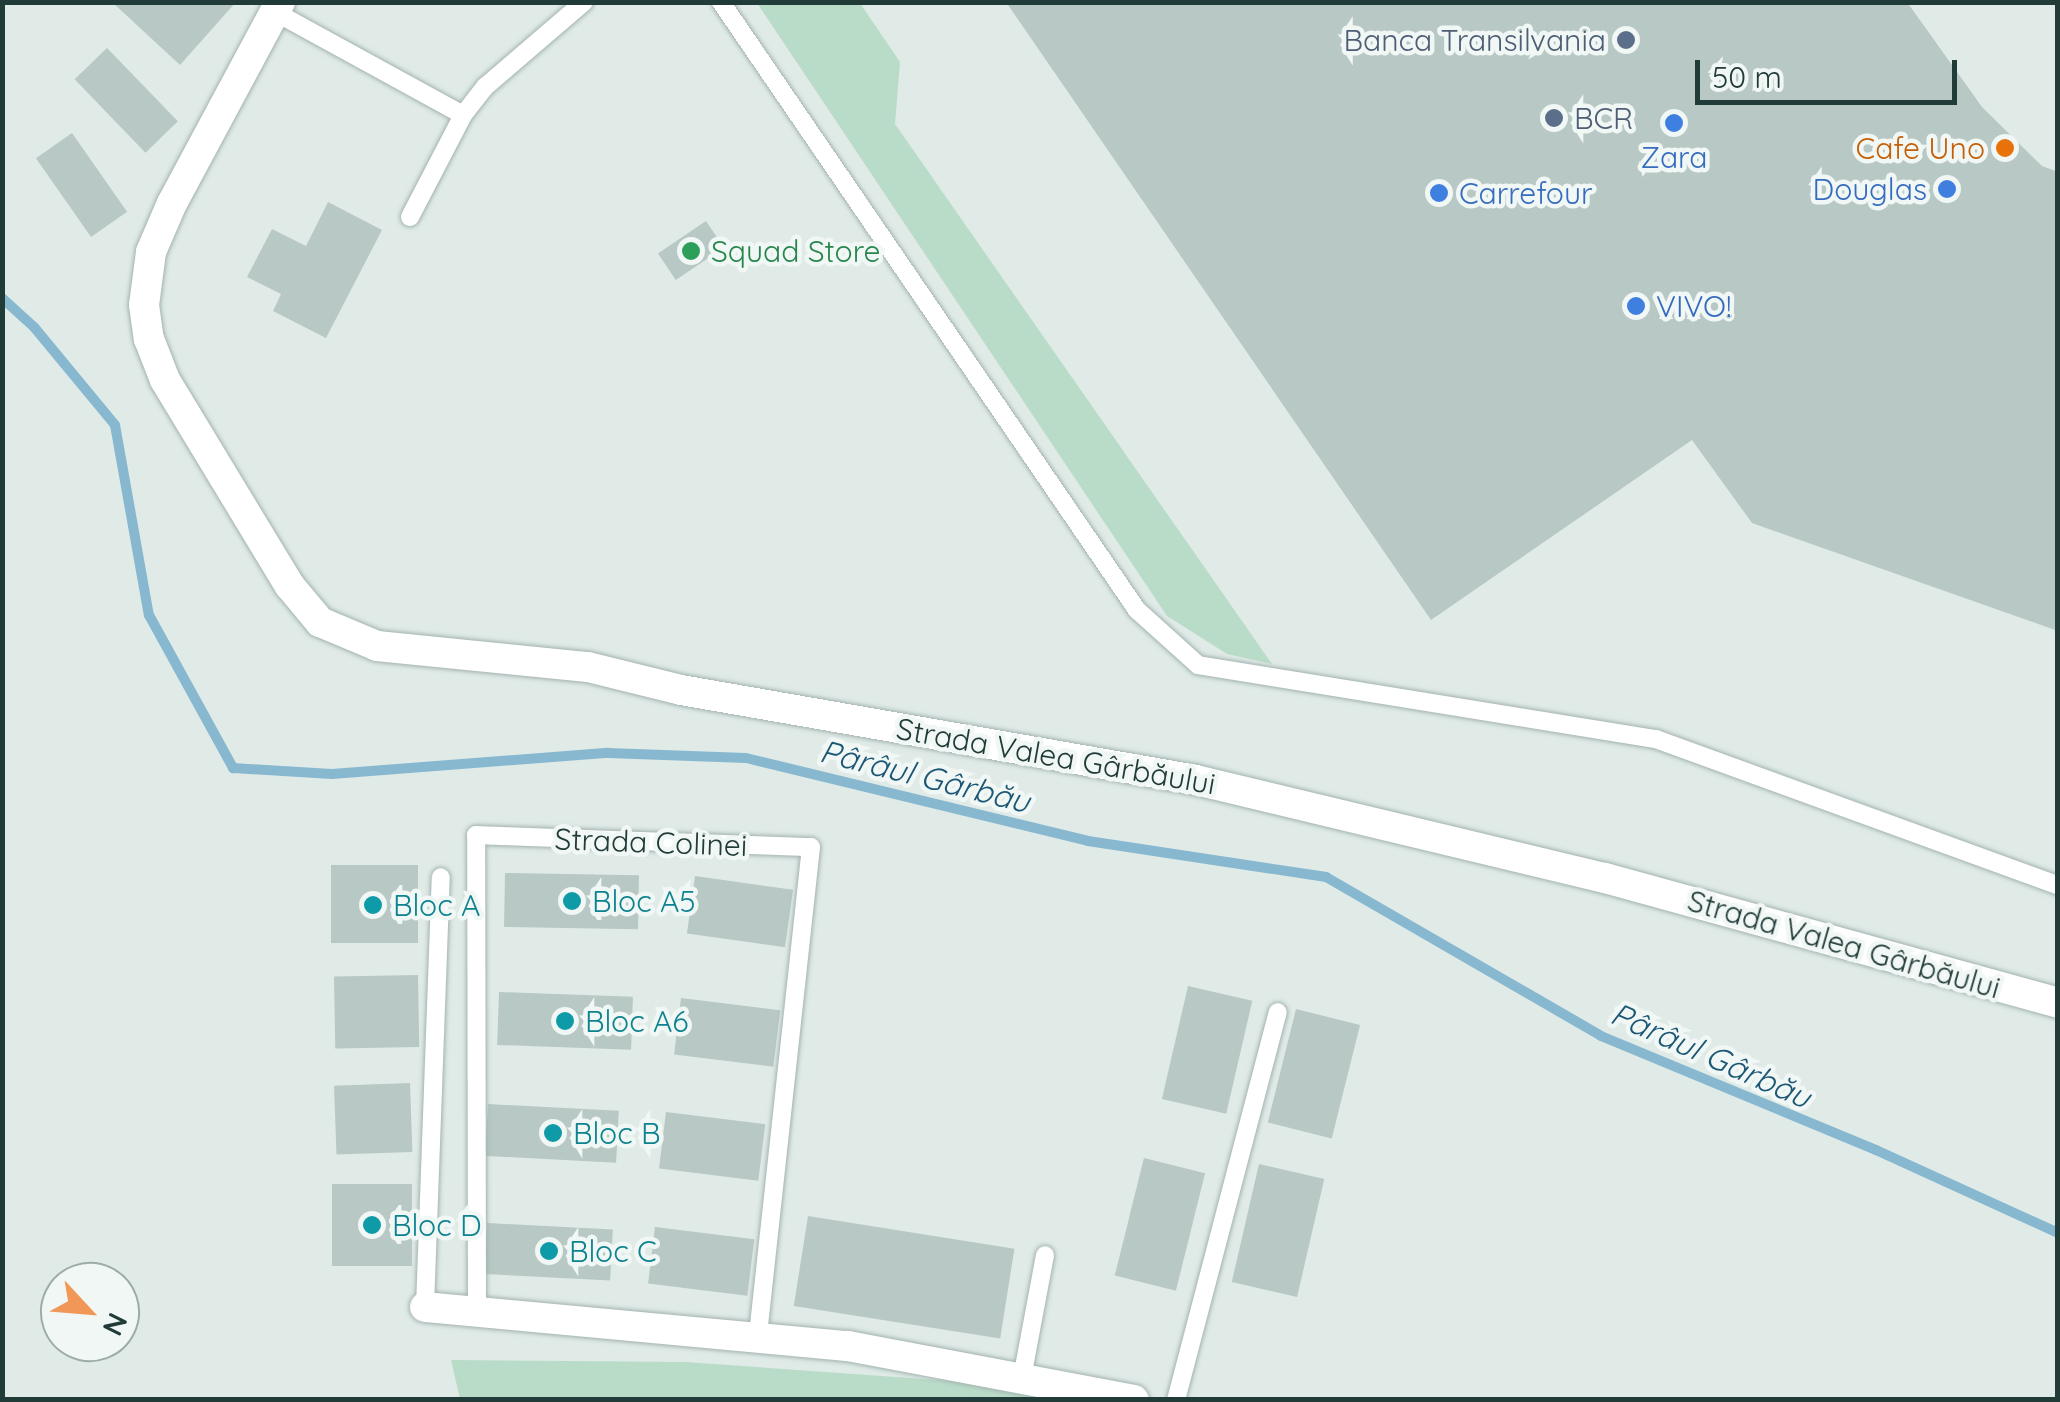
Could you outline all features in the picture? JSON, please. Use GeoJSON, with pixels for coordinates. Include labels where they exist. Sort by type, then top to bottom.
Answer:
{"type":"FeatureCollection","features":[{"type":"Feature","properties":{"kind":"street","name":"Strada Valea Gârbăului"},"geometry":{"type":"LineString","coordinates":[[277,7],[172,203],[150,252],[144,305],[148,340],[165,380],[290,586],[320,622],[377,646],[588,667],[681,690],[1196,780],[1605,878],[2058,1003]]}},
{"type":"Feature","properties":{"kind":"street"},"geometry":{"type":"LineString","coordinates":[[425,1307],[848,1346],[1134,1400]]}},
{"type":"Feature","properties":{"kind":"lane"},"geometry":{"type":"LineString","coordinates":[[410,218],[464,115],[486,86],[584,2]]}},
{"type":"Feature","properties":{"kind":"lane"},"geometry":{"type":"LineString","coordinates":[[721,2],[1138,610],[1198,665],[1656,739],[2058,885]]}},
{"type":"Feature","properties":{"kind":"lane"},"geometry":{"type":"LineString","coordinates":[[277,7],[464,115]]}},
{"type":"Feature","properties":{"kind":"lane","name":"Strada Colinei"},"geometry":{"type":"LineString","coordinates":[[476,1311],[476,836],[811,847],[758,1335]]}},
{"type":"Feature","properties":{"kind":"lane"},"geometry":{"type":"LineString","coordinates":[[425,1307],[442,877]]}},
{"type":"Feature","properties":{"kind":"lane"},"geometry":{"type":"LineString","coordinates":[[1176,1400],[1278,1012]]}},
{"type":"Feature","properties":{"kind":"lane"},"geometry":{"type":"LineString","coordinates":[[1022,1378],[1046,1255]]}},
{"type":"Feature","properties":{"kind":"green space"},"geometry":{"type":"Polygon","coordinates":[[[757,3],[860,3],[900,62],[895,124],[1272,664],[1227,654],[1167,616],[757,3]]]}},
{"type":"Feature","properties":{"kind":"green space"},"geometry":{"type":"Polygon","coordinates":[[[451,1360],[686,1362],[1009,1385],[1058,1399],[460,1399],[451,1360]]]}},
{"type":"Feature","properties":{"kind":"building"},"geometry":{"type":"Polygon","coordinates":[[[112,2],[236,2],[180,65],[112,2]]]}},
{"type":"Feature","properties":{"kind":"building","name":"VIVO!"},"geometry":{"type":"Polygon","coordinates":[[[1006,2],[1907,2],[1982,107],[2042,166],[2058,172],[2058,631],[1752,523],[1692,440],[1431,620],[1006,2]]]}},
{"type":"Feature","properties":{"kind":"building"},"geometry":{"type":"Polygon","coordinates":[[[107,48],[178,121],[145,153],[75,79],[107,48]]]}},
{"type":"Feature","properties":{"kind":"building"},"geometry":{"type":"Polygon","coordinates":[[[72,133],[127,212],[91,237],[36,158],[72,133]]]}},
{"type":"Feature","properties":{"kind":"building"},"geometry":{"type":"Polygon","coordinates":[[[328,202],[382,230],[326,338],[273,311],[281,294],[247,277],[272,229],[306,246],[328,202]]]}},
{"type":"Feature","properties":{"kind":"building","name":"Squad Store"},"geometry":{"type":"Polygon","coordinates":[[[706,221],[724,248],[676,280],[658,253],[706,221]]]}},
{"type":"Feature","properties":{"kind":"building","name":"Bloc A"},"geometry":{"type":"Polygon","coordinates":[[[331,865],[418,865],[418,943],[331,943],[331,865]]]}},
{"type":"Feature","properties":{"kind":"building","name":"Bloc A5"},"geometry":{"type":"Polygon","coordinates":[[[505,873],[639,875],[638,929],[504,927],[505,873]]]}},
{"type":"Feature","properties":{"kind":"building"},"geometry":{"type":"Polygon","coordinates":[[[695,876],[793,890],[785,947],[687,933],[695,876]]]}},
{"type":"Feature","properties":{"kind":"building"},"geometry":{"type":"Polygon","coordinates":[[[418,975],[419,1047],[335,1048],[334,976],[418,975]]]}},
{"type":"Feature","properties":{"kind":"building"},"geometry":{"type":"Polygon","coordinates":[[[1188,986],[1252,1001],[1226,1114],[1162,1099],[1188,986]]]}},
{"type":"Feature","properties":{"kind":"building","name":"Bloc A6"},"geometry":{"type":"Polygon","coordinates":[[[499,992],[633,997],[631,1050],[497,1045],[499,992]]]}},
{"type":"Feature","properties":{"kind":"building"},"geometry":{"type":"Polygon","coordinates":[[[681,998],[780,1010],[773,1067],[674,1055],[681,998]]]}},
{"type":"Feature","properties":{"kind":"building"},"geometry":{"type":"Polygon","coordinates":[[[1296,1009],[1360,1025],[1332,1138],[1268,1123],[1296,1009]]]}},
{"type":"Feature","properties":{"kind":"building"},"geometry":{"type":"Polygon","coordinates":[[[410,1083],[412,1152],[336,1155],[334,1086],[410,1083]]]}},
{"type":"Feature","properties":{"kind":"building","name":"Bloc B"},"geometry":{"type":"Polygon","coordinates":[[[488,1104],[619,1111],[616,1163],[485,1156],[488,1104]]]}},
{"type":"Feature","properties":{"kind":"building"},"geometry":{"type":"Polygon","coordinates":[[[666,1112],[765,1124],[758,1181],[659,1169],[666,1112]]]}},
{"type":"Feature","properties":{"kind":"building"},"geometry":{"type":"Polygon","coordinates":[[[1144,1158],[1205,1173],[1176,1291],[1115,1275],[1144,1158]]]}},
{"type":"Feature","properties":{"kind":"building"},"geometry":{"type":"Polygon","coordinates":[[[1259,1164],[1324,1179],[1297,1297],[1232,1282],[1259,1164]]]}},
{"type":"Feature","properties":{"kind":"building","name":"Bloc D"},"geometry":{"type":"Polygon","coordinates":[[[332,1184],[412,1184],[412,1266],[332,1266],[332,1184]]]}},
{"type":"Feature","properties":{"kind":"building"},"geometry":{"type":"Polygon","coordinates":[[[808,1216],[1014,1249],[1000,1339],[794,1306],[808,1216]]]}},
{"type":"Feature","properties":{"kind":"building","name":"Bloc C"},"geometry":{"type":"Polygon","coordinates":[[[487,1223],[613,1230],[610,1281],[484,1274],[487,1223]]]}},
{"type":"Feature","properties":{"kind":"building"},"geometry":{"type":"Polygon","coordinates":[[[655,1227],[754,1239],[747,1296],[648,1284],[655,1227]]]}},
{"type":"Feature","properties":{"kind":"waterway","name":"Pârâul Gârbău"},"geometry":{"type":"LineString","coordinates":[[2,298],[34,327],[115,425],[149,615],[233,768],[332,774],[608,753],[746,758],[1088,841],[1326,877],[1601,1036],[1876,1150],[2058,1233]]}},
{"type":"Feature","properties":{"kind":"place","name":"Banca Transilvania"},"geometry":{"type":"Point","coordinates":[1626,40]}},
{"type":"Feature","properties":{"kind":"place","name":"BCR"},"geometry":{"type":"Point","coordinates":[1554,118]}},
{"type":"Feature","properties":{"kind":"place","name":"Zara"},"geometry":{"type":"Point","coordinates":[1674,123]}},
{"type":"Feature","properties":{"kind":"place","name":"Cafe Uno"},"geometry":{"type":"Point","coordinates":[2005,148]}},
{"type":"Feature","properties":{"kind":"place","name":"Douglas"},"geometry":{"type":"Point","coordinates":[1947,189]}},
{"type":"Feature","properties":{"kind":"place","name":"Carrefour"},"geometry":{"type":"Point","coordinates":[1439,193]}},
{"type":"Feature","properties":{"kind":"place","name":"Squad Store"},"geometry":{"type":"Point","coordinates":[691,251]}},
{"type":"Feature","properties":{"kind":"place","name":"VIVO!"},"geometry":{"type":"Point","coordinates":[1636,306]}},
{"type":"Feature","properties":{"kind":"place","name":"Bloc A5"},"geometry":{"type":"Point","coordinates":[572,901]}},
{"type":"Feature","properties":{"kind":"place","name":"Bloc A"},"geometry":{"type":"Point","coordinates":[373,905]}},
{"type":"Feature","properties":{"kind":"place","name":"Bloc A6"},"geometry":{"type":"Point","coordinates":[565,1021]}},
{"type":"Feature","properties":{"kind":"place","name":"Bloc B"},"geometry":{"type":"Point","coordinates":[553,1133]}},
{"type":"Feature","properties":{"kind":"place","name":"Bloc D"},"geometry":{"type":"Point","coordinates":[372,1225]}},
{"type":"Feature","properties":{"kind":"place","name":"Bloc C"},"geometry":{"type":"Point","coordinates":[549,1251]}}]}
